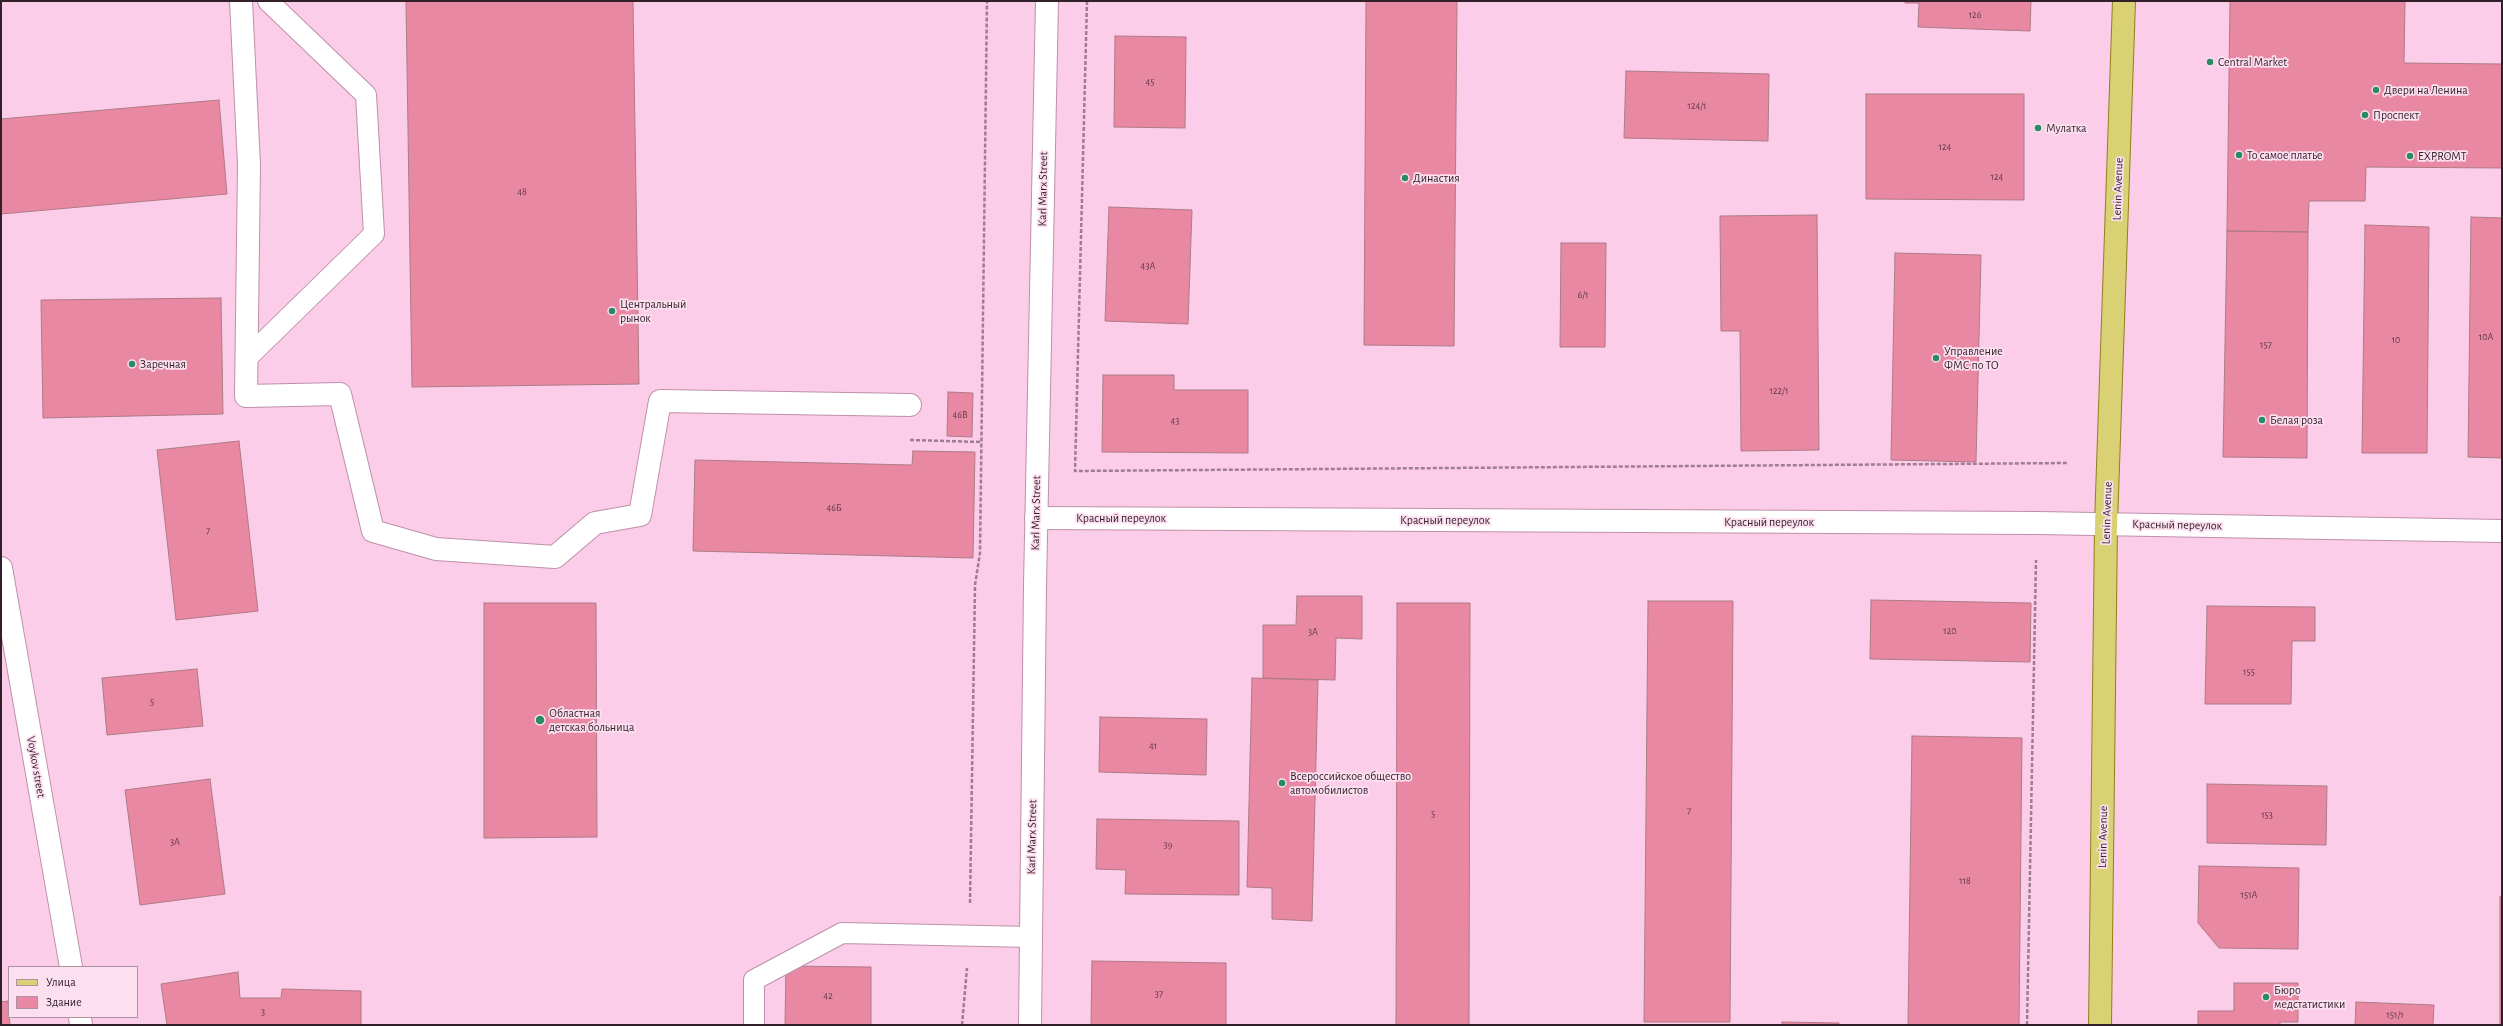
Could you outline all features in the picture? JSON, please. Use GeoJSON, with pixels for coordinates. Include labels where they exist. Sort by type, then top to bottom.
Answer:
{"type":"FeatureCollection","features":[{"type":"Feature","properties":{"kind":"main road","name":"Lenin Avenue"},"geometry":{"type":"LineString","coordinates":[[2100,1025],[2106,524],[2124,1]]}},
{"type":"Feature","properties":{"kind":"street"},"geometry":{"type":"LineString","coordinates":[[241,1],[249,165],[246,396],[340,394],[373,531],[436,549],[555,557],[595,523],[640,514],[660,401],[910,405]]}},
{"type":"Feature","properties":{"kind":"street","name":"Karl Marx Street"},"geometry":{"type":"LineString","coordinates":[[1030,1025],[1036,518],[1047,1]]}},
{"type":"Feature","properties":{"kind":"street","name":"Красный переулок"},"geometry":{"type":"LineString","coordinates":[[1036,518],[2106,524],[2502,531]]}},
{"type":"Feature","properties":{"kind":"street","name":"Voykov street"},"geometry":{"type":"LineString","coordinates":[[1,568],[71,966]]}},
{"type":"Feature","properties":{"kind":"lane"},"geometry":{"type":"LineString","coordinates":[[246,359],[374,234],[366,95],[268,1]]}},
{"type":"Feature","properties":{"kind":"lane"},"geometry":{"type":"LineString","coordinates":[[754,1025],[754,980],[842,934],[1031,937]]}},
{"type":"Feature","properties":{"kind":"path"},"geometry":{"type":"LineString","coordinates":[[962,1025],[969,936],[975,586],[980,553],[987,1]]}},
{"type":"Feature","properties":{"kind":"path"},"geometry":{"type":"LineString","coordinates":[[1087,1],[1075,471],[2067,463]]}},
{"type":"Feature","properties":{"kind":"path"},"geometry":{"type":"LineString","coordinates":[[910,405],[909,440],[981,442]]}},
{"type":"Feature","properties":{"kind":"path"},"geometry":{"type":"LineString","coordinates":[[2027,1025],[2036,560]]}},
{"type":"Feature","properties":{"kind":"building","name":"Центральный рынок"},"geometry":{"type":"Polygon","coordinates":[[[406,1],[633,1],[639,384],[412,387],[406,1]]]}},
{"type":"Feature","properties":{"kind":"building"},"geometry":{"type":"Polygon","coordinates":[[[1366,1],[1457,1],[1454,346],[1364,345],[1366,1]]]}},
{"type":"Feature","properties":{"kind":"building"},"geometry":{"type":"Polygon","coordinates":[[[1905,1],[2031,1],[2030,31],[1918,27],[1919,3],[1905,3],[1905,1]]]}},
{"type":"Feature","properties":{"kind":"building","name":"Проспект"},"geometry":{"type":"Polygon","coordinates":[[[2230,1],[2405,1],[2404,63],[2502,64],[2502,168],[2366,167],[2365,201],[2309,201],[2308,232],[2227,231],[2230,1]]]}},
{"type":"Feature","properties":{"kind":"building"},"geometry":{"type":"Polygon","coordinates":[[[1115,36],[1186,37],[1185,128],[1114,127],[1115,36]]]}},
{"type":"Feature","properties":{"kind":"building"},"geometry":{"type":"Polygon","coordinates":[[[1626,71],[1769,74],[1768,141],[1624,138],[1626,71]]]}},
{"type":"Feature","properties":{"kind":"building"},"geometry":{"type":"Polygon","coordinates":[[[1866,94],[2024,94],[2024,200],[1866,199],[1866,94]]]}},
{"type":"Feature","properties":{"kind":"building"},"geometry":{"type":"Polygon","coordinates":[[[219,100],[227,194],[1,214],[1,119],[219,100]]]}},
{"type":"Feature","properties":{"kind":"building"},"geometry":{"type":"Polygon","coordinates":[[[1109,207],[1192,210],[1188,324],[1105,321],[1109,207]]]}},
{"type":"Feature","properties":{"kind":"building"},"geometry":{"type":"Polygon","coordinates":[[[1817,215],[1819,450],[1741,451],[1740,331],[1721,331],[1720,216],[1817,215]]]}},
{"type":"Feature","properties":{"kind":"building"},"geometry":{"type":"Polygon","coordinates":[[[2471,217],[2502,218],[2502,458],[2468,457],[2471,217]]]}},
{"type":"Feature","properties":{"kind":"building"},"geometry":{"type":"Polygon","coordinates":[[[2365,225],[2429,227],[2427,453],[2362,453],[2365,225]]]}},
{"type":"Feature","properties":{"kind":"building"},"geometry":{"type":"Polygon","coordinates":[[[2227,231],[2308,232],[2307,458],[2223,457],[2227,231]]]}},
{"type":"Feature","properties":{"kind":"building"},"geometry":{"type":"Polygon","coordinates":[[[1561,243],[1606,243],[1605,347],[1560,347],[1561,243]]]}},
{"type":"Feature","properties":{"kind":"building","name":"Управление ФМС по ТО"},"geometry":{"type":"Polygon","coordinates":[[[1895,253],[1981,255],[1976,462],[1891,460],[1895,253]]]}},
{"type":"Feature","properties":{"kind":"building"},"geometry":{"type":"Polygon","coordinates":[[[221,298],[223,414],[43,418],[41,300],[221,298]]]}},
{"type":"Feature","properties":{"kind":"building"},"geometry":{"type":"Polygon","coordinates":[[[1103,375],[1174,375],[1174,390],[1248,390],[1248,453],[1102,452],[1103,375]]]}},
{"type":"Feature","properties":{"kind":"building"},"geometry":{"type":"Polygon","coordinates":[[[948,392],[973,393],[972,437],[947,436],[948,392]]]}},
{"type":"Feature","properties":{"kind":"building"},"geometry":{"type":"Polygon","coordinates":[[[239,441],[258,611],[176,620],[157,450],[239,441]]]}},
{"type":"Feature","properties":{"kind":"building"},"geometry":{"type":"Polygon","coordinates":[[[913,451],[975,452],[973,558],[693,551],[695,460],[912,465],[913,451]]]}},
{"type":"Feature","properties":{"kind":"building"},"geometry":{"type":"Polygon","coordinates":[[[1297,596],[1362,596],[1362,639],[1336,638],[1335,680],[1263,678],[1263,625],[1296,625],[1297,596]]]}},
{"type":"Feature","properties":{"kind":"building"},"geometry":{"type":"Polygon","coordinates":[[[1871,600],[2031,603],[2030,662],[1870,659],[1871,600]]]}},
{"type":"Feature","properties":{"kind":"building"},"geometry":{"type":"Polygon","coordinates":[[[1648,601],[1733,601],[1730,1022],[1644,1022],[1648,601]]]}},
{"type":"Feature","properties":{"kind":"building","name":"Областная детская больница"},"geometry":{"type":"Polygon","coordinates":[[[484,603],[596,603],[597,837],[484,838],[484,603]]]}},
{"type":"Feature","properties":{"kind":"building"},"geometry":{"type":"Polygon","coordinates":[[[1397,603],[1470,603],[1469,1025],[1396,1025],[1397,603]]]}},
{"type":"Feature","properties":{"kind":"building"},"geometry":{"type":"Polygon","coordinates":[[[2207,606],[2315,607],[2315,641],[2292,641],[2291,704],[2205,704],[2207,606]]]}},
{"type":"Feature","properties":{"kind":"building"},"geometry":{"type":"Polygon","coordinates":[[[197,669],[203,726],[107,735],[102,678],[197,669]]]}},
{"type":"Feature","properties":{"kind":"building","name":"Всероссийское общество автомобилистов"},"geometry":{"type":"Polygon","coordinates":[[[1252,678],[1318,680],[1312,921],[1272,919],[1272,888],[1247,887],[1252,678]]]}},
{"type":"Feature","properties":{"kind":"building"},"geometry":{"type":"Polygon","coordinates":[[[1100,717],[1207,719],[1206,775],[1099,772],[1100,717]]]}},
{"type":"Feature","properties":{"kind":"building"},"geometry":{"type":"Polygon","coordinates":[[[1912,736],[2022,738],[2019,1025],[1908,1025],[1912,736]]]}},
{"type":"Feature","properties":{"kind":"building"},"geometry":{"type":"Polygon","coordinates":[[[210,779],[225,894],[140,905],[125,790],[210,779]]]}},
{"type":"Feature","properties":{"kind":"building"},"geometry":{"type":"Polygon","coordinates":[[[2207,784],[2327,786],[2326,845],[2207,843],[2207,784]]]}},
{"type":"Feature","properties":{"kind":"building"},"geometry":{"type":"Polygon","coordinates":[[[1097,819],[1239,821],[1239,895],[1125,894],[1126,870],[1096,869],[1097,819]]]}},
{"type":"Feature","properties":{"kind":"building"},"geometry":{"type":"Polygon","coordinates":[[[2199,866],[2299,868],[2298,949],[2219,948],[2198,923],[2199,866]]]}},
{"type":"Feature","properties":{"kind":"building"},"geometry":{"type":"Polygon","coordinates":[[[2500,897],[2502,897],[2502,1025],[2500,1025],[2500,897]]]}},
{"type":"Feature","properties":{"kind":"building"},"geometry":{"type":"Polygon","coordinates":[[[1092,961],[1226,963],[1226,1025],[1091,1025],[1092,961]]]}},
{"type":"Feature","properties":{"kind":"building"},"geometry":{"type":"Polygon","coordinates":[[[786,966],[871,967],[871,1025],[785,1025],[786,966]]]}},
{"type":"Feature","properties":{"kind":"building"},"geometry":{"type":"Polygon","coordinates":[[[238,972],[240,998],[281,998],[282,989],[361,991],[361,1025],[167,1025],[161,984],[238,972]]]}},
{"type":"Feature","properties":{"kind":"building","name":"Бюро медстатистики"},"geometry":{"type":"Polygon","coordinates":[[[2234,983],[2298,983],[2298,1022],[2280,1022],[2280,1025],[2198,1025],[2198,1011],[2234,1011],[2234,983]]]}},
{"type":"Feature","properties":{"kind":"building"},"geometry":{"type":"Polygon","coordinates":[[[8,1001],[8,1018],[9,1018],[10,1025],[1,1025],[1,1002],[8,1001]]]}},
{"type":"Feature","properties":{"kind":"building"},"geometry":{"type":"Polygon","coordinates":[[[2356,1002],[2434,1005],[2433,1025],[2355,1025],[2356,1002]]]}},
{"type":"Feature","properties":{"kind":"building"},"geometry":{"type":"Polygon","coordinates":[[[1782,1022],[1839,1023],[1839,1025],[1782,1025],[1782,1022]]]}},
{"type":"Feature","properties":{"kind":"place","name":"Central Market"},"geometry":{"type":"Point","coordinates":[2210,62]}},
{"type":"Feature","properties":{"kind":"place","name":"Двери на Ленина"},"geometry":{"type":"Point","coordinates":[2376,90]}},
{"type":"Feature","properties":{"kind":"place","name":"Проспект"},"geometry":{"type":"Point","coordinates":[2365,115]}},
{"type":"Feature","properties":{"kind":"place","name":"Мулатка"},"geometry":{"type":"Point","coordinates":[2038,128]}},
{"type":"Feature","properties":{"kind":"place","name":"То самое платье"},"geometry":{"type":"Point","coordinates":[2239,155]}},
{"type":"Feature","properties":{"kind":"place","name":"EXPROMT"},"geometry":{"type":"Point","coordinates":[2410,156]}},
{"type":"Feature","properties":{"kind":"place","name":"Династия"},"geometry":{"type":"Point","coordinates":[1405,178]}},
{"type":"Feature","properties":{"kind":"place","name":"Центральный рынок"},"geometry":{"type":"Point","coordinates":[612,311]}},
{"type":"Feature","properties":{"kind":"place","name":"Управление ФМС по ТО"},"geometry":{"type":"Point","coordinates":[1936,358]}},
{"type":"Feature","properties":{"kind":"place","name":"Заречная"},"geometry":{"type":"Point","coordinates":[132,364]}},
{"type":"Feature","properties":{"kind":"place","name":"Белая роза"},"geometry":{"type":"Point","coordinates":[2262,420]}},
{"type":"Feature","properties":{"kind":"place","name":"Областная детская больница"},"geometry":{"type":"Point","coordinates":[540,720]}},
{"type":"Feature","properties":{"kind":"place","name":"Всероссийское общество автомобилистов"},"geometry":{"type":"Point","coordinates":[1282,783]}},
{"type":"Feature","properties":{"kind":"place","name":"Бюро медстатистики"},"geometry":{"type":"Point","coordinates":[2266,997]}}]}
